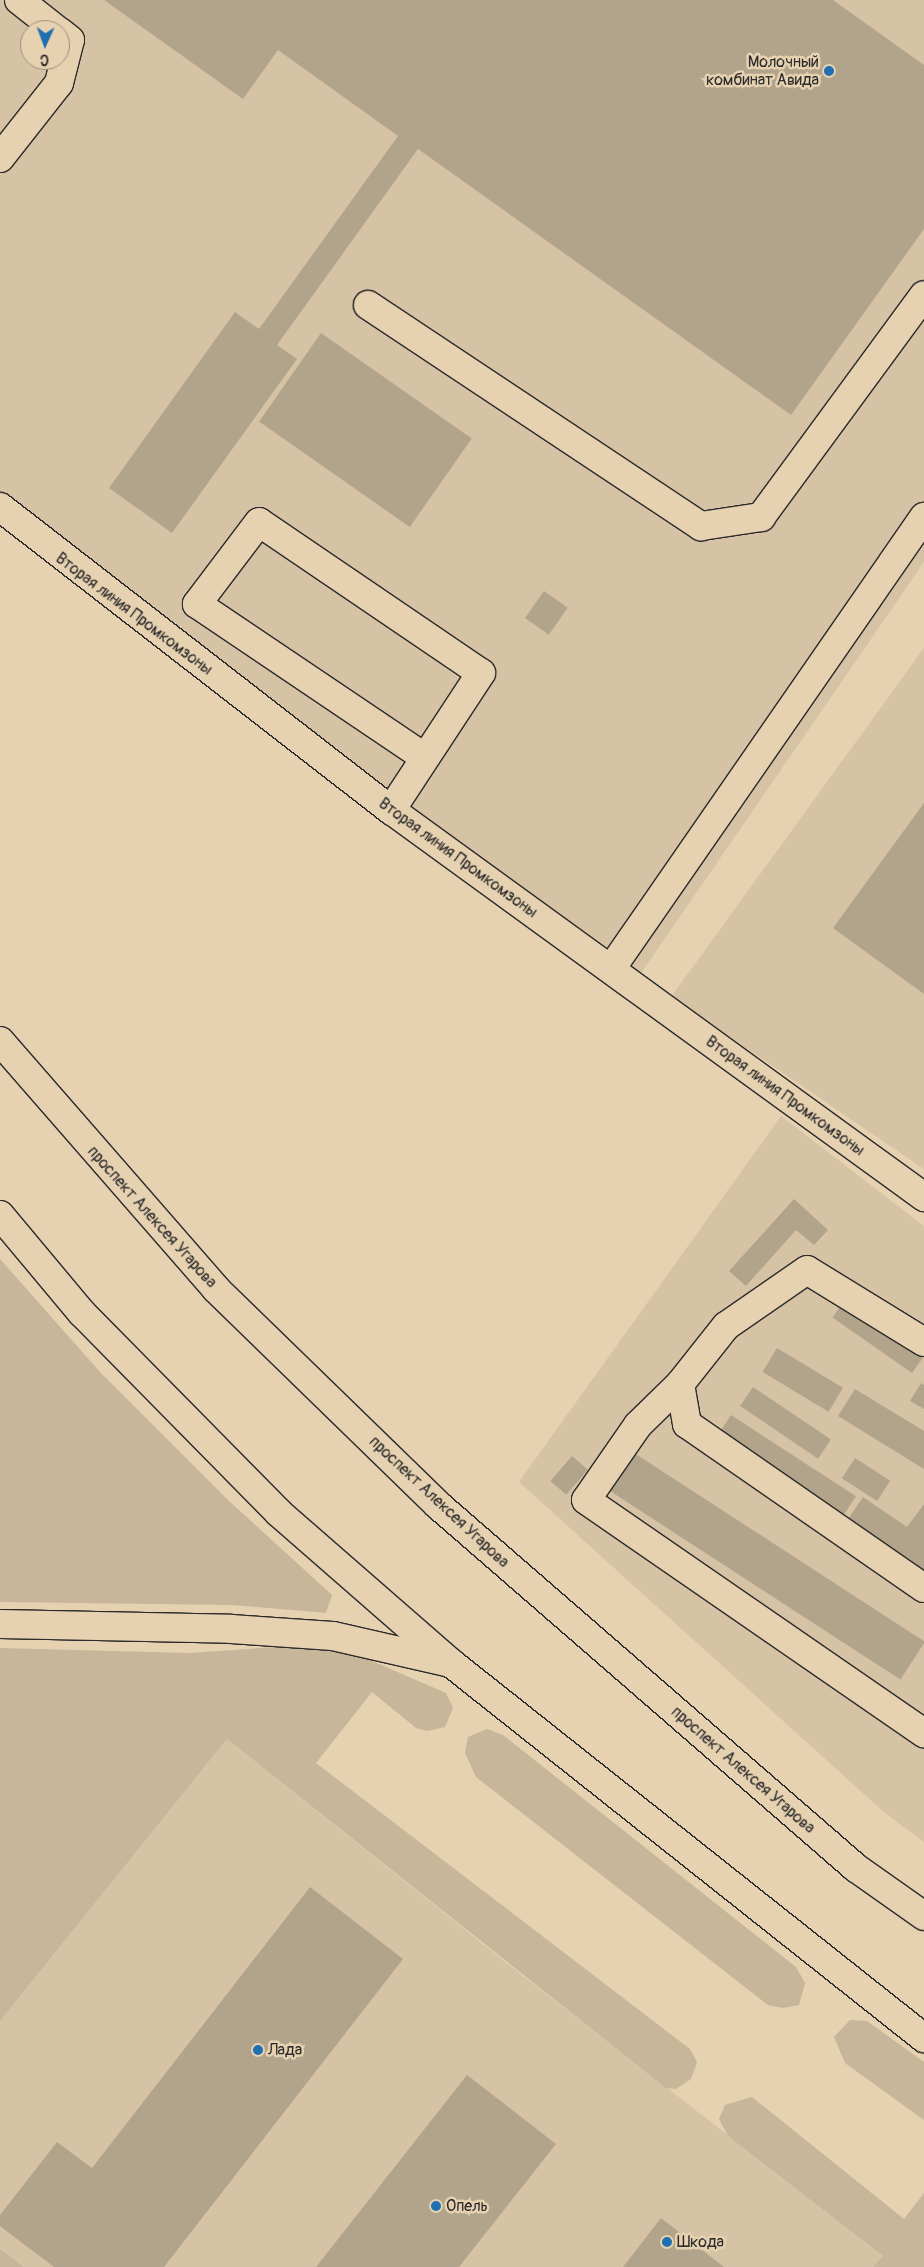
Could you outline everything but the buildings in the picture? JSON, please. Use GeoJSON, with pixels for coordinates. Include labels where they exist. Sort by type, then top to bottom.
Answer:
{"type":"FeatureCollection","features":[{"type":"Feature","properties":{"kind":"main road"},"geometry":{"type":"LineString","coordinates":[[19,0],[44,20]]}},
{"type":"Feature","properties":{"kind":"main road"},"geometry":{"type":"LineString","coordinates":[[0,158],[59,83],[62,70]]}},
{"type":"Feature","properties":{"kind":"main road"},"geometry":{"type":"LineString","coordinates":[[368,305],[701,526],[761,517],[924,295]]}},
{"type":"Feature","properties":{"kind":"main road"},"geometry":{"type":"LineString","coordinates":[[611,968],[924,516]]}},
{"type":"Feature","properties":{"kind":"main road"},"geometry":{"type":"LineString","coordinates":[[391,810],[424,757],[481,673],[259,522],[197,604],[424,757]]}},
{"type":"Feature","properties":{"kind":"main road","name":"Вторая линия Промкомзоны"},"geometry":{"type":"LineString","coordinates":[[6,523],[391,810],[924,1197]]}},
{"type":"Feature","properties":{"kind":"main road","name":"проспект Алексея Угарова"},"geometry":{"type":"LineString","coordinates":[[0,1041],[216,1289],[438,1505],[856,1868],[924,1916]]}},
{"type":"Feature","properties":{"kind":"main road"},"geometry":{"type":"LineString","coordinates":[[0,1215],[82,1313],[279,1512],[450,1663],[924,2038]]}},
{"type":"Feature","properties":{"kind":"main road"},"geometry":{"type":"LineString","coordinates":[[924,1342],[807,1270],[726,1326],[680,1384],[638,1425],[586,1500],[924,1733]]}},
{"type":"Feature","properties":{"kind":"main road"},"geometry":{"type":"LineString","coordinates":[[680,1384],[687,1424],[924,1588]]}},
{"type":"Feature","properties":{"kind":"main road"},"geometry":{"type":"LineString","coordinates":[[0,1624],[230,1629],[333,1636],[450,1663]]}},
{"type":"Feature","properties":{"kind":"shaded area"},"geometry":{"type":"Polygon","coordinates":[[[0,0],[924,0],[924,562],[639,976],[91,577],[0,491],[0,0]]]}},
{"type":"Feature","properties":{"kind":"shaded area"},"geometry":{"type":"Polygon","coordinates":[[[924,648],[924,1169],[671,997],[924,648]]]}},
{"type":"Feature","properties":{"kind":"shaded area"},"geometry":{"type":"Polygon","coordinates":[[[781,1116],[924,1226],[924,1842],[885,1813],[519,1482],[781,1116]]]}},
{"type":"Feature","properties":{"kind":"shaded area"},"geometry":{"type":"Polygon","coordinates":[[[0,1259],[100,1372],[228,1500],[332,1595],[326,1613],[232,1605],[0,1602],[0,1259]]]}},
{"type":"Feature","properties":{"kind":"shaded area"},"geometry":{"type":"Polygon","coordinates":[[[305,1645],[342,1648],[446,1693],[453,1708],[445,1727],[427,1731],[416,1728],[372,1692],[316,1763],[690,2049],[697,2062],[691,2079],[676,2089],[666,2088],[227,1739],[0,2021],[0,1648],[189,1653],[305,1645]]]}},
{"type":"Feature","properties":{"kind":"shaded area"},"geometry":{"type":"Polygon","coordinates":[[[487,1729],[503,1735],[796,1967],[805,1983],[799,2005],[783,2008],[768,2005],[476,1777],[465,1753],[468,1737],[487,1729]]]}},
{"type":"Feature","properties":{"kind":"shaded area"},"geometry":{"type":"Polygon","coordinates":[[[227,1739],[522,1975],[883,2256],[873,2267],[24,2267],[0,2249],[0,2021],[227,1739]]]}},
{"type":"Feature","properties":{"kind":"shaded area"},"geometry":{"type":"Polygon","coordinates":[[[850,2020],[867,2021],[924,2062],[924,2120],[845,2063],[834,2037],[850,2020]]]}},
{"type":"Feature","properties":{"kind":"shaded area"},"geometry":{"type":"Polygon","coordinates":[[[752,2097],[904,2219],[924,2193],[924,2267],[873,2267],[883,2256],[728,2136],[719,2119],[725,2105],[752,2097]]]}},
{"type":"Feature","properties":{"kind":"shaded area"},"geometry":{"type":"Polygon","coordinates":[[[0,2249],[24,2267],[0,2267],[0,2249]]]}},
{"type":"Feature","properties":{"kind":"place","name":"Молочный комбинат Авида"},"geometry":{"type":"Point","coordinates":[829,71]}},
{"type":"Feature","properties":{"kind":"place","name":"Лада"},"geometry":{"type":"Point","coordinates":[258,2050]}},
{"type":"Feature","properties":{"kind":"place","name":"Опель"},"geometry":{"type":"Point","coordinates":[436,2206]}},
{"type":"Feature","properties":{"kind":"place","name":"Шкода"},"geometry":{"type":"Point","coordinates":[667,2242]}}]}
